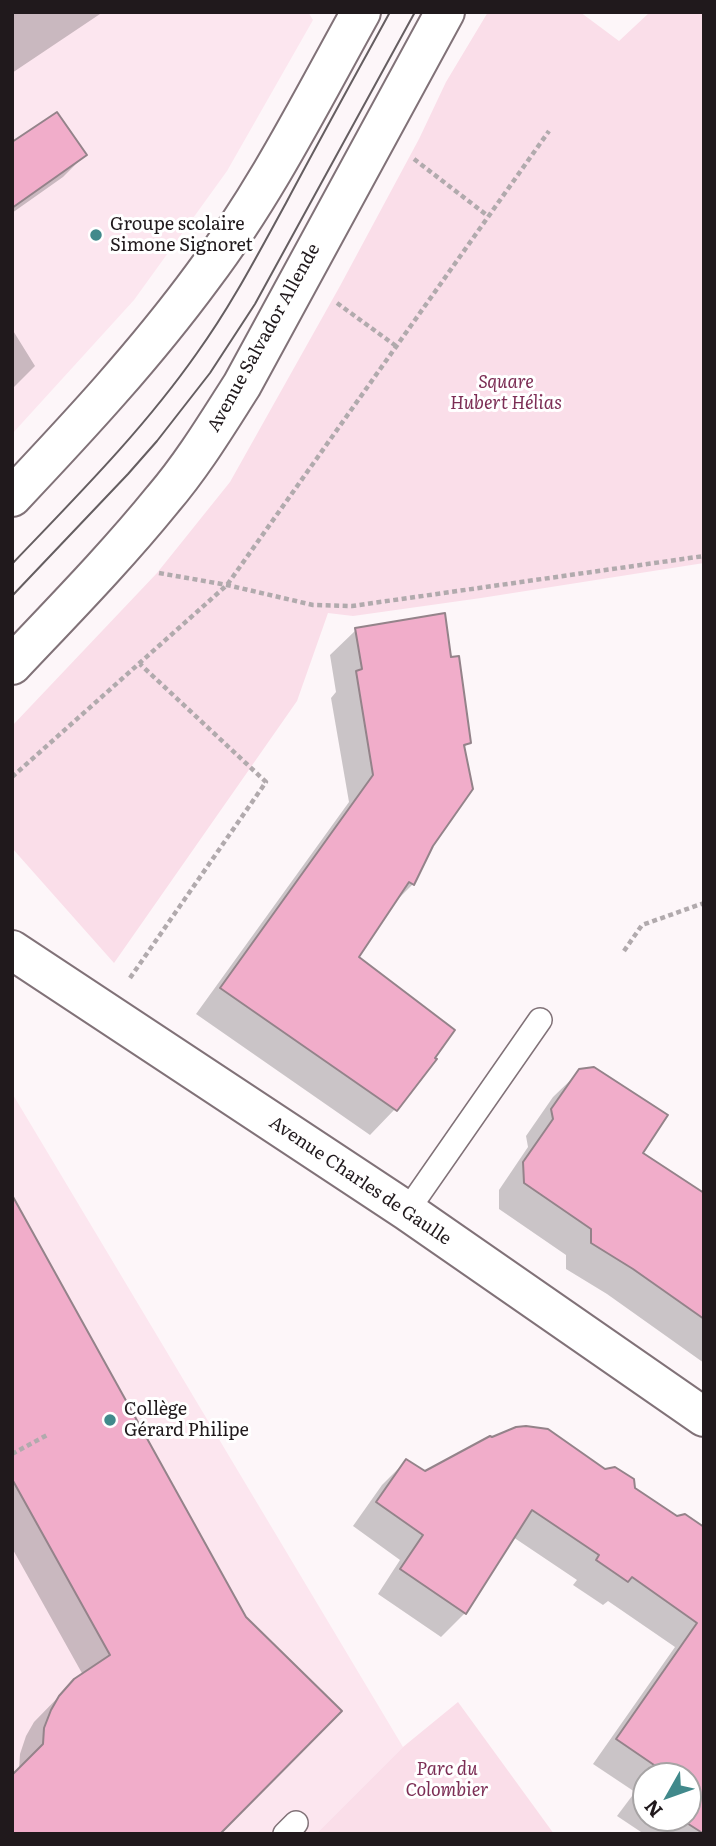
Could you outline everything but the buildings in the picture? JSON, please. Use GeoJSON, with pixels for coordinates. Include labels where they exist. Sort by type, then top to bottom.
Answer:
{"type":"FeatureCollection","features":[{"type":"Feature","properties":{"kind":"street"},"geometry":{"type":"LineString","coordinates":[[12,496],[90,415],[205,275],[282,156],[361,12]]}},
{"type":"Feature","properties":{"kind":"street","name":"Avenue Salvador Allende"},"geometry":{"type":"LineString","coordinates":[[12,665],[164,499],[188,467],[242,385],[445,12]]}},
{"type":"Feature","properties":{"kind":"street","name":"Avenue Charles de Gaulle"},"geometry":{"type":"LineString","coordinates":[[12,950],[407,1211],[704,1417]]}},
{"type":"Feature","properties":{"kind":"lane"},"geometry":{"type":"LineString","coordinates":[[407,1211],[540,1020]]}},
{"type":"Feature","properties":{"kind":"path"},"geometry":{"type":"LineString","coordinates":[[12,777],[227,585],[549,131]]}},
{"type":"Feature","properties":{"kind":"path"},"geometry":{"type":"LineString","coordinates":[[379,132],[488,216]]}},
{"type":"Feature","properties":{"kind":"path"},"geometry":{"type":"LineString","coordinates":[[300,276],[396,345]]}},
{"type":"Feature","properties":{"kind":"path"},"geometry":{"type":"LineString","coordinates":[[165,574],[313,605],[352,606],[704,556]]}},
{"type":"Feature","properties":{"kind":"path"},"geometry":{"type":"LineString","coordinates":[[105,1013],[266,782],[139,664]]}},
{"type":"Feature","properties":{"kind":"path"},"geometry":{"type":"LineString","coordinates":[[624,951],[642,925],[704,903]]}},
{"type":"Feature","properties":{"kind":"path"},"geometry":{"type":"LineString","coordinates":[[12,1454],[49,1434]]}},
{"type":"Feature","properties":{"kind":"shaded area","name":"Groupe scolaire Simone Signoret"},"geometry":{"type":"Polygon","coordinates":[[[12,12],[308,12],[313,20],[227,171],[134,300],[12,434],[12,12]]]}},
{"type":"Feature","properties":{"kind":"shaded area","name":"Collège Gérard Philipe"},"geometry":{"type":"Polygon","coordinates":[[[12,1093],[403,1747],[316,1834],[12,1834],[12,1093]]]}},
{"type":"Feature","properties":{"kind":"green space","name":"Square Hubert Hélias"},"geometry":{"type":"Polygon","coordinates":[[[488,12],[580,12],[619,41],[650,12],[704,12],[704,563],[353,616],[328,613],[297,701],[114,963],[12,848],[12,726],[157,573],[230,482],[340,286],[419,139],[446,82],[488,12]]]}},
{"type":"Feature","properties":{"kind":"green space","name":"Parc du Colombier"},"geometry":{"type":"Polygon","coordinates":[[[458,1702],[554,1834],[316,1834],[403,1747],[458,1702]]]}},
{"type":"Feature","properties":{"kind":"tram line"},"geometry":{"type":"LineString","coordinates":[[12,564],[132,436],[209,335],[233,298],[390,12]]}},
{"type":"Feature","properties":{"kind":"tram line"},"geometry":{"type":"LineString","coordinates":[[12,596],[128,474],[210,373],[255,304],[415,12]]}},
{"type":"Feature","properties":{"kind":"place","name":"Groupe scolaire Simone Signoret"},"geometry":{"type":"Point","coordinates":[96,235]}},
{"type":"Feature","properties":{"kind":"place","name":"Collège Gérard Philipe"},"geometry":{"type":"Point","coordinates":[110,1420]}}]}
